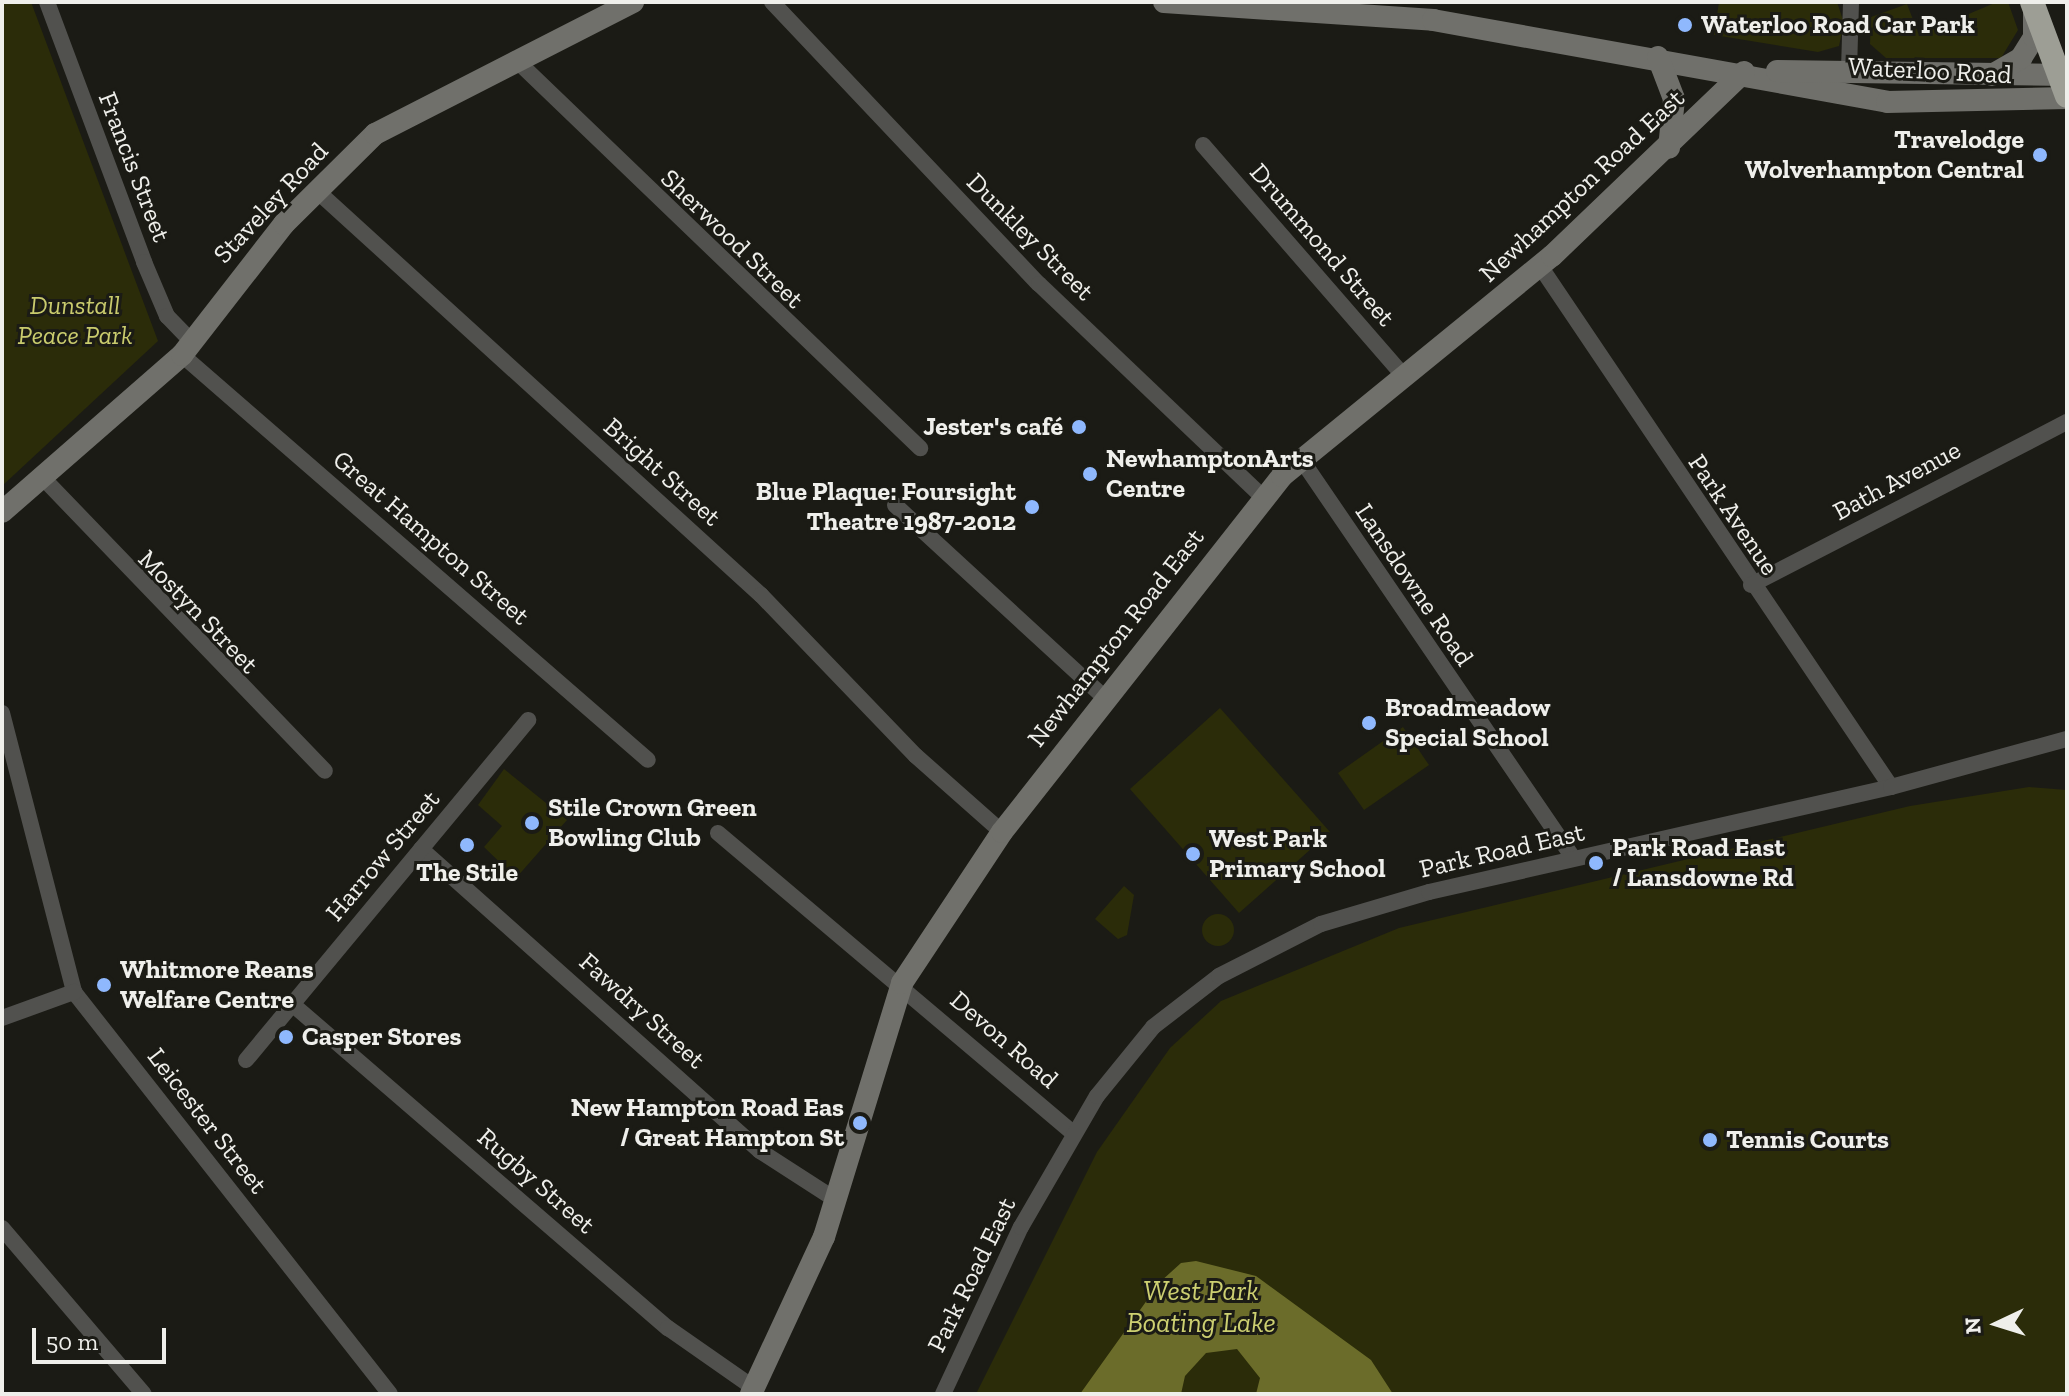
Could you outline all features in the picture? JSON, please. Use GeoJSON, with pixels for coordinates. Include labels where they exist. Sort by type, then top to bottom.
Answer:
{"type":"FeatureCollection","features":[{"type":"Feature","properties":{"kind":"highway"},"geometry":{"type":"LineString","coordinates":[[2033,4],[2065,86]]}},
{"type":"Feature","properties":{"kind":"street","name":"Francis Street"},"geometry":{"type":"LineString","coordinates":[[47,2],[144,262],[167,316],[186,348]]}},
{"type":"Feature","properties":{"kind":"street","name":"Staveley Road"},"geometry":{"type":"LineString","coordinates":[[2,512],[44,479],[186,348],[316,190],[390,123],[633,2]]}},
{"type":"Feature","properties":{"kind":"street","name":"Dunkley Street"},"geometry":{"type":"LineString","coordinates":[[772,2],[1039,284],[1263,497]]}},
{"type":"Feature","properties":{"kind":"street","name":"Waterloo Road"},"geometry":{"type":"LineString","coordinates":[[1164,2],[1433,20],[1744,72],[1887,102],[2065,86]]}},
{"type":"Feature","properties":{"kind":"street"},"geometry":{"type":"LineString","coordinates":[[1849,70],[1851,2]]}},
{"type":"Feature","properties":{"kind":"street","name":"Waterloo Road"},"geometry":{"type":"LineString","coordinates":[[1992,75],[2021,58],[2034,37],[2033,4]]}},
{"type":"Feature","properties":{"kind":"street"},"geometry":{"type":"LineString","coordinates":[[1658,57],[1674,99],[1669,148]]}},
{"type":"Feature","properties":{"kind":"street","name":"Sherwood Street"},"geometry":{"type":"LineString","coordinates":[[515,59],[920,448]]}},
{"type":"Feature","properties":{"kind":"street","name":"Waterloo Road"},"geometry":{"type":"LineString","coordinates":[[1744,72],[1849,70],[1992,75],[2065,86]]}},
{"type":"Feature","properties":{"kind":"street","name":"Newhampton Road East"},"geometry":{"type":"LineString","coordinates":[[753,1391],[836,1200],[902,983],[1002,832],[1263,497],[1301,459],[1540,266],[1669,148],[1744,72]]}},
{"type":"Feature","properties":{"kind":"street","name":"Drummond Street"},"geometry":{"type":"LineString","coordinates":[[1203,145],[1405,377]]}},
{"type":"Feature","properties":{"kind":"street","name":"Bright Street"},"geometry":{"type":"LineString","coordinates":[[316,190],[761,595],[916,756],[1002,832]]}},
{"type":"Feature","properties":{"kind":"street","name":"Park Avenue"},"geometry":{"type":"LineString","coordinates":[[1540,266],[1751,585],[1891,787]]}},
{"type":"Feature","properties":{"kind":"street","name":"Great Hampton Street"},"geometry":{"type":"LineString","coordinates":[[186,348],[648,760]]}},
{"type":"Feature","properties":{"kind":"street","name":"Bath Avenue"},"geometry":{"type":"LineString","coordinates":[[1751,585],[2067,422]]}},
{"type":"Feature","properties":{"kind":"street","name":"Lansdowne Road"},"geometry":{"type":"LineString","coordinates":[[1301,459],[1572,856]]}},
{"type":"Feature","properties":{"kind":"street","name":"Mostyn Street"},"geometry":{"type":"LineString","coordinates":[[44,479],[325,771]]}},
{"type":"Feature","properties":{"kind":"street"},"geometry":{"type":"LineString","coordinates":[[895,505],[1105,698]]}},
{"type":"Feature","properties":{"kind":"street","name":"Leicester Street"},"geometry":{"type":"LineString","coordinates":[[2,713],[74,992],[390,1394]]}},
{"type":"Feature","properties":{"kind":"street","name":"Harrow Street"},"geometry":{"type":"LineString","coordinates":[[246,1060],[528,720]]}},
{"type":"Feature","properties":{"kind":"street","name":"Park Road East"},"geometry":{"type":"LineString","coordinates":[[943,1394],[1073,1133],[1153,1027],[1266,948],[1375,907],[1572,856],[1891,787],[2067,739]]}},
{"type":"Feature","properties":{"kind":"street"},"geometry":{"type":"LineString","coordinates":[[718,833],[902,983]]}},
{"type":"Feature","properties":{"kind":"street","name":"Fawdry Street"},"geometry":{"type":"LineString","coordinates":[[421,849],[760,1151],[836,1200]]}},
{"type":"Feature","properties":{"kind":"street","name":"Devon Road"},"geometry":{"type":"LineString","coordinates":[[902,983],[1073,1133]]}},
{"type":"Feature","properties":{"kind":"street"},"geometry":{"type":"LineString","coordinates":[[2,1018],[74,992]]}},
{"type":"Feature","properties":{"kind":"street","name":"Rugby Street"},"geometry":{"type":"LineString","coordinates":[[291,1003],[668,1328],[753,1391]]}},
{"type":"Feature","properties":{"kind":"street"},"geometry":{"type":"LineString","coordinates":[[2,1228],[144,1394]]}},
{"type":"Feature","properties":{"kind":"green space","name":"Dunstall Peace Park"},"geometry":{"type":"Polygon","coordinates":[[[2,2],[31,2],[158,341],[2,486],[2,2]]]}},
{"type":"Feature","properties":{"kind":"green space"},"geometry":{"type":"Polygon","coordinates":[[[1719,2],[1837,2],[1844,23],[1839,46],[1818,52],[1714,35],[1719,2]]]}},
{"type":"Feature","properties":{"kind":"green space"},"geometry":{"type":"Polygon","coordinates":[[[1997,2],[2008,2],[2018,30],[2001,58],[1886,58],[1870,44],[1871,17],[1907,4],[1919,35],[1997,2]]]}},
{"type":"Feature","properties":{"kind":"green space"},"geometry":{"type":"Polygon","coordinates":[[[1220,708],[1330,832],[1239,913],[1130,789],[1220,708]]]}},
{"type":"Feature","properties":{"kind":"green space"},"geometry":{"type":"Polygon","coordinates":[[[1403,727],[1429,765],[1364,810],[1338,773],[1403,727]]]}},
{"type":"Feature","properties":{"kind":"green space","name":"Stile Crown Green Bowling Club"},"geometry":{"type":"Polygon","coordinates":[[[504,769],[567,820],[516,878],[484,847],[502,826],[478,805],[504,769]]]}},
{"type":"Feature","properties":{"kind":"green space"},"geometry":{"type":"Polygon","coordinates":[[[2029,787],[2067,790],[2067,1394],[976,1394],[1097,1152],[1170,1048],[1221,1001],[1399,928],[1910,806],[2029,787]]]}},
{"type":"Feature","properties":{"kind":"green space"},"geometry":{"type":"Polygon","coordinates":[[[1124,886],[1134,895],[1127,935],[1118,939],[1095,919],[1124,886]]]}},
{"type":"Feature","properties":{"kind":"green space"},"geometry":{"type":"Polygon","coordinates":[[[1218,914],[1229,919],[1234,930],[1229,941],[1218,946],[1207,941],[1202,930],[1207,919],[1218,914]]]}},
{"type":"Feature","properties":{"kind":"water","name":"West Park Boating Lake"},"geometry":{"type":"Polygon","coordinates":[[[1196,1261],[1256,1276],[1371,1360],[1393,1394],[1256,1394],[1260,1378],[1237,1349],[1206,1353],[1185,1376],[1181,1394],[1080,1394],[1160,1282],[1181,1263],[1196,1261]]]}},
{"type":"Feature","properties":{"kind":"place","name":"Waterloo Road Car Park"},"geometry":{"type":"Point","coordinates":[1685,25]}},
{"type":"Feature","properties":{"kind":"place","name":"Travelodge Wolverhampton Central"},"geometry":{"type":"Point","coordinates":[2040,155]}},
{"type":"Feature","properties":{"kind":"place","name":"Jester's café"},"geometry":{"type":"Point","coordinates":[1079,427]}},
{"type":"Feature","properties":{"kind":"place","name":"NewhamptonArts Centre"},"geometry":{"type":"Point","coordinates":[1090,474]}},
{"type":"Feature","properties":{"kind":"place","name":"Blue Plaque: Foursight Theatre 1987-2012"},"geometry":{"type":"Point","coordinates":[1032,507]}},
{"type":"Feature","properties":{"kind":"place","name":"Broadmeadow Special School"},"geometry":{"type":"Point","coordinates":[1369,723]}},
{"type":"Feature","properties":{"kind":"place","name":"Stile Crown Green Bowling Club"},"geometry":{"type":"Point","coordinates":[532,823]}},
{"type":"Feature","properties":{"kind":"place","name":"The Stile"},"geometry":{"type":"Point","coordinates":[467,845]}},
{"type":"Feature","properties":{"kind":"place","name":"West Park Primary School"},"geometry":{"type":"Point","coordinates":[1193,854]}},
{"type":"Feature","properties":{"kind":"place","name":"Park Road East / Lansdowne Rd"},"geometry":{"type":"Point","coordinates":[1596,863]}},
{"type":"Feature","properties":{"kind":"place","name":"Whitmore Reans Welfare Centre"},"geometry":{"type":"Point","coordinates":[104,985]}},
{"type":"Feature","properties":{"kind":"place","name":"Casper Stores"},"geometry":{"type":"Point","coordinates":[286,1037]}},
{"type":"Feature","properties":{"kind":"place","name":"New Hampton Road Eas / Great Hampton St"},"geometry":{"type":"Point","coordinates":[860,1123]}},
{"type":"Feature","properties":{"kind":"place","name":"Tennis Courts"},"geometry":{"type":"Point","coordinates":[1710,1140]}}]}
